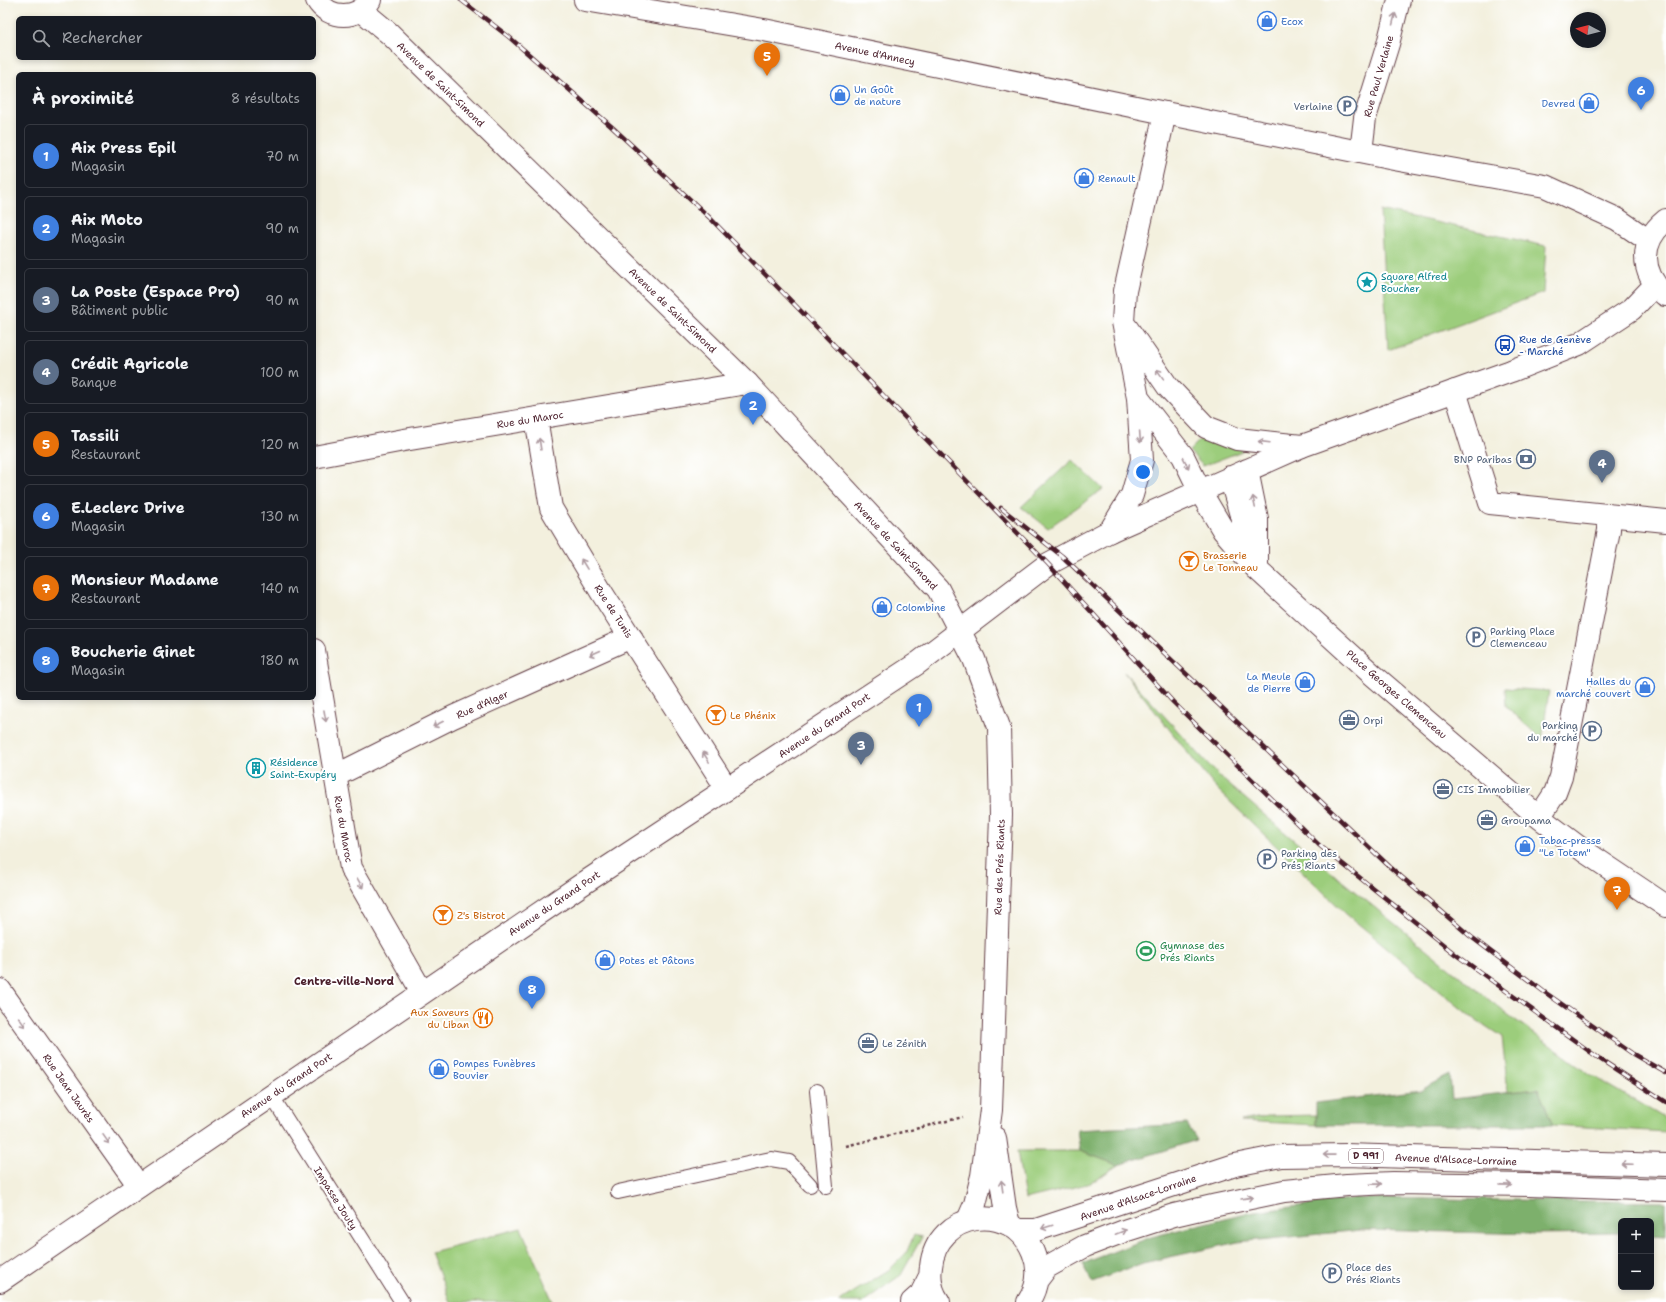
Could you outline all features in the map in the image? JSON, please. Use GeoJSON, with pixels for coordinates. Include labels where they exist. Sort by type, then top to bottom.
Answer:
{"type":"FeatureCollection","features":[{"type":"Feature","properties":{"kind":"street","name":"Avenue de Saint-Simond"},"geometry":{"type":"LineString","coordinates":[[318,0],[326,10],[343,16],[352,14],[368,4],[390,34],[747,383],[938,589],[960,632]]}},
{"type":"Feature","properties":{"kind":"street","name":"Avenue d'Annecy"},"geometry":{"type":"LineString","coordinates":[[585,0],[772,32],[1165,113]]}},
{"type":"Feature","properties":{"kind":"street","name":"Rue Paul Verlaine"},"geometry":{"type":"LineString","coordinates":[[1361,152],[1365,118],[1388,44],[1399,0]]}},
{"type":"Feature","properties":{"kind":"street"},"geometry":{"type":"LineString","coordinates":[[1110,531],[1132,495],[1142,460],[1138,398],[1123,322],[1125,291],[1165,113],[1361,152],[1545,186],[1616,219],[1649,241]]}},
{"type":"Feature","properties":{"kind":"street"},"geometry":{"type":"LineString","coordinates":[[1110,531],[1302,446],[1580,344],[1660,290],[1648,272],[1645,256],[1649,241],[1656,229],[1666,220]]}},
{"type":"Feature","properties":{"kind":"street"},"geometry":{"type":"LineString","coordinates":[[1123,322],[1168,386],[1206,427],[1237,439],[1302,446]]}},
{"type":"Feature","properties":{"kind":"street","name":"Rue du Maroc"},"geometry":{"type":"LineString","coordinates":[[316,456],[747,383]]}},
{"type":"Feature","properties":{"kind":"street"},"geometry":{"type":"LineString","coordinates":[[1455,391],[1490,503],[1666,521]]}},
{"type":"Feature","properties":{"kind":"street"},"geometry":{"type":"LineString","coordinates":[[1138,398],[1183,456],[1200,491]]}},
{"type":"Feature","properties":{"kind":"street","name":"Rue de Tunis"},"geometry":{"type":"LineString","coordinates":[[536,418],[550,508],[727,790]]}},
{"type":"Feature","properties":{"kind":"street"},"geometry":{"type":"LineString","coordinates":[[1239,473],[1257,569]]}},
{"type":"Feature","properties":{"kind":"street","name":"Place Georges Clemenceau"},"geometry":{"type":"LineString","coordinates":[[1200,491],[1223,530],[1257,569],[1373,675],[1540,816],[1584,851],[1666,906]]}},
{"type":"Feature","properties":{"kind":"street"},"geometry":{"type":"LineString","coordinates":[[1540,816],[1555,792],[1561,777],[1609,530],[1609,515]]}},
{"type":"Feature","properties":{"kind":"street","name":"Avenue du Grand Port"},"geometry":{"type":"LineString","coordinates":[[0,1281],[422,992],[581,885],[918,663],[1048,564],[1110,531]]}},
{"type":"Feature","properties":{"kind":"street","name":"Rue des Prés Riants"},"geometry":{"type":"LineString","coordinates":[[960,632],[974,659],[999,727],[1001,815],[991,1110],[982,1176],[975,1204],[968,1220]]}},
{"type":"Feature","properties":{"kind":"street","name":"Rue d'Alger"},"geometry":{"type":"LineString","coordinates":[[335,776],[453,717],[631,637]]}},
{"type":"Feature","properties":{"kind":"street","name":"Rue du Maroc"},"geometry":{"type":"LineString","coordinates":[[316,662],[351,868],[422,992]]}},
{"type":"Feature","properties":{"kind":"street","name":"Rue Jean Jaurès"},"geometry":{"type":"LineString","coordinates":[[0,990],[139,1186]]}},
{"type":"Feature","properties":{"kind":"street","name":"Rue des Prés Riants"},"geometry":{"type":"LineString","coordinates":[[991,1110],[1004,1208],[1013,1227]]}},
{"type":"Feature","properties":{"kind":"street","name":"Avenue d'Alsace-Lorraine"},"geometry":{"type":"LineString","coordinates":[[968,1220],[981,1218],[996,1219],[1013,1227],[1036,1230],[1235,1164],[1281,1156],[1360,1156],[1666,1165]]}},
{"type":"Feature","properties":{"kind":"street"},"geometry":{"type":"LineString","coordinates":[[1037,1280],[1047,1267],[1054,1263],[1085,1246],[1127,1230],[1174,1215],[1210,1206],[1284,1191],[1347,1185],[1393,1183],[1666,1190]]}},
{"type":"Feature","properties":{"kind":"street"},"geometry":{"type":"LineString","coordinates":[[939,1302],[934,1294],[930,1276],[931,1258],[939,1241],[952,1228],[968,1220]]}},
{"type":"Feature","properties":{"kind":"street"},"geometry":{"type":"LineString","coordinates":[[1013,1227],[1030,1244],[1037,1261],[1037,1280],[1033,1294],[1028,1302]]}},
{"type":"Feature","properties":{"kind":"street"},"geometry":{"type":"LineString","coordinates":[[912,1302],[921,1294],[930,1276]]}},
{"type":"Feature","properties":{"kind":"lane"},"geometry":{"type":"LineString","coordinates":[[817,1091],[826,1186]]}},
{"type":"Feature","properties":{"kind":"lane","name":"Impasse Jouty"},"geometry":{"type":"LineString","coordinates":[[271,1095],[402,1302]]}},
{"type":"Feature","properties":{"kind":"lane"},"geometry":{"type":"LineString","coordinates":[[618,1192],[771,1159],[789,1162],[810,1185]]}},
{"type":"Feature","properties":{"kind":"path"},"geometry":{"type":"LineString","coordinates":[[822,1151],[991,1110]]}},
{"type":"Feature","properties":{"kind":"green space"},"geometry":{"type":"Polygon","coordinates":[[[1380,210],[1546,246],[1543,293],[1388,350],[1380,210]]]}},
{"type":"Feature","properties":{"kind":"green space"},"geometry":{"type":"Polygon","coordinates":[[[1201,439],[1240,446],[1242,451],[1203,466],[1189,451],[1201,439]]]}},
{"type":"Feature","properties":{"kind":"green space"},"geometry":{"type":"Polygon","coordinates":[[[1072,460],[1103,489],[1048,528],[1021,507],[1072,460]]]}},
{"type":"Feature","properties":{"kind":"green space"},"geometry":{"type":"Polygon","coordinates":[[[1124,672],[1220,777],[1337,877],[1503,1011],[1590,1074],[1666,1119],[1666,1132],[1553,1125],[1538,1089],[1508,1092],[1502,1037],[1469,1015],[1345,913],[1214,786],[1124,672]]]}},
{"type":"Feature","properties":{"kind":"green space"},"geometry":{"type":"Polygon","coordinates":[[[1505,688],[1549,691],[1542,740],[1506,706],[1505,688]]]}},
{"type":"Feature","properties":{"kind":"green space"},"geometry":{"type":"Polygon","coordinates":[[[1450,1075],[1452,1099],[1538,1089],[1553,1125],[1316,1125],[1316,1103],[1421,1090],[1450,1075]]]}},
{"type":"Feature","properties":{"kind":"green space"},"geometry":{"type":"Polygon","coordinates":[[[1316,1115],[1316,1125],[1241,1121],[1267,1116],[1316,1115]]]}},
{"type":"Feature","properties":{"kind":"green space"},"geometry":{"type":"Polygon","coordinates":[[[1187,1124],[1197,1140],[1118,1165],[1080,1151],[1077,1130],[1187,1124]]]}},
{"type":"Feature","properties":{"kind":"green space"},"geometry":{"type":"Polygon","coordinates":[[[1017,1151],[1080,1151],[1118,1165],[1091,1183],[1025,1199],[1017,1151]]]}},
{"type":"Feature","properties":{"kind":"green space"},"geometry":{"type":"Polygon","coordinates":[[[1357,1198],[1666,1202],[1666,1235],[1654,1234],[1654,1218],[1618,1218],[1618,1233],[1536,1234],[1362,1230],[1238,1242],[1143,1263],[1092,1282],[1082,1264],[1151,1237],[1241,1214],[1357,1198]]]}},
{"type":"Feature","properties":{"kind":"green space"},"geometry":{"type":"Polygon","coordinates":[[[521,1228],[553,1302],[450,1302],[431,1252],[521,1228]]]}},
{"type":"Feature","properties":{"kind":"green space"},"geometry":{"type":"Polygon","coordinates":[[[914,1235],[922,1237],[901,1275],[863,1302],[838,1302],[890,1269],[906,1253],[914,1235]]]}},
{"type":"Feature","properties":{"kind":"railway"},"geometry":{"type":"LineString","coordinates":[[461,0],[509,37],[612,127],[710,218],[1048,564],[1173,702],[1319,845],[1455,954],[1600,1059],[1666,1102]]}},
{"type":"Feature","properties":{"kind":"railway"},"geometry":{"type":"LineString","coordinates":[[1001,508],[1062,556],[1390,867],[1470,936],[1543,991],[1633,1054],[1666,1073]]}},
{"type":"Feature","properties":{"kind":"place","name":"Ecox"},"geometry":{"type":"Point","coordinates":[1267,21]}},
{"type":"Feature","properties":{"kind":"place","name":"Tassili"},"geometry":{"type":"Point","coordinates":[767,76]}},
{"type":"Feature","properties":{"kind":"place","name":"Un Goût de nature"},"geometry":{"type":"Point","coordinates":[840,95]}},
{"type":"Feature","properties":{"kind":"place","name":"Devred"},"geometry":{"type":"Point","coordinates":[1589,103]}},
{"type":"Feature","properties":{"kind":"place","name":"Verlaine"},"geometry":{"type":"Point","coordinates":[1347,106]}},
{"type":"Feature","properties":{"kind":"place","name":"E.Leclerc Drive"},"geometry":{"type":"Point","coordinates":[1641,110]}},
{"type":"Feature","properties":{"kind":"place","name":"Renault"},"geometry":{"type":"Point","coordinates":[1084,178]}},
{"type":"Feature","properties":{"kind":"place","name":"Square Alfred Boucher"},"geometry":{"type":"Point","coordinates":[1367,282]}},
{"type":"Feature","properties":{"kind":"place","name":"Rue de Genève - Marché"},"geometry":{"type":"Point","coordinates":[1505,345]}},
{"type":"Feature","properties":{"kind":"place","name":"Aix Moto"},"geometry":{"type":"Point","coordinates":[753,425]}},
{"type":"Feature","properties":{"kind":"place","name":"BNP Paribas"},"geometry":{"type":"Point","coordinates":[1526,459]}},
{"type":"Feature","properties":{"kind":"place","name":"Crédit Agricole"},"geometry":{"type":"Point","coordinates":[1602,483]}},
{"type":"Feature","properties":{"kind":"place","name":"Brasserie Le Tonneau"},"geometry":{"type":"Point","coordinates":[1189,561]}},
{"type":"Feature","properties":{"kind":"place","name":"Colombine"},"geometry":{"type":"Point","coordinates":[882,607]}},
{"type":"Feature","properties":{"kind":"place","name":"Parking Place Clemenceau"},"geometry":{"type":"Point","coordinates":[1476,637]}},
{"type":"Feature","properties":{"kind":"place","name":"La Meule de Pierre"},"geometry":{"type":"Point","coordinates":[1305,682]}},
{"type":"Feature","properties":{"kind":"place","name":"Halles du marché couvert"},"geometry":{"type":"Point","coordinates":[1645,687]}},
{"type":"Feature","properties":{"kind":"place","name":"Le Phénix"},"geometry":{"type":"Point","coordinates":[716,715]}},
{"type":"Feature","properties":{"kind":"place","name":"Orpi"},"geometry":{"type":"Point","coordinates":[1349,720]}},
{"type":"Feature","properties":{"kind":"place","name":"Aix Press Epil"},"geometry":{"type":"Point","coordinates":[919,727]}},
{"type":"Feature","properties":{"kind":"place","name":"Parking du marché"},"geometry":{"type":"Point","coordinates":[1592,731]}},
{"type":"Feature","properties":{"kind":"place","name":"La Poste (Espace Pro)"},"geometry":{"type":"Point","coordinates":[861,765]}},
{"type":"Feature","properties":{"kind":"place","name":"Résidence Saint-Exupéry"},"geometry":{"type":"Point","coordinates":[256,768]}},
{"type":"Feature","properties":{"kind":"place","name":"CIS Immobilier"},"geometry":{"type":"Point","coordinates":[1443,789]}},
{"type":"Feature","properties":{"kind":"place","name":"Groupama"},"geometry":{"type":"Point","coordinates":[1487,820]}},
{"type":"Feature","properties":{"kind":"place","name":"Tabac-presse \"Le Totem\""},"geometry":{"type":"Point","coordinates":[1525,846]}},
{"type":"Feature","properties":{"kind":"place","name":"Parking des Prés Riants"},"geometry":{"type":"Point","coordinates":[1267,859]}},
{"type":"Feature","properties":{"kind":"place","name":"Monsieur Madame"},"geometry":{"type":"Point","coordinates":[1617,910]}},
{"type":"Feature","properties":{"kind":"place","name":"Z's Bistrot"},"geometry":{"type":"Point","coordinates":[443,915]}},
{"type":"Feature","properties":{"kind":"place","name":"Gymnase des Prés Riants"},"geometry":{"type":"Point","coordinates":[1146,951]}},
{"type":"Feature","properties":{"kind":"place","name":"Potes et Pâtons"},"geometry":{"type":"Point","coordinates":[605,960]}},
{"type":"Feature","properties":{"kind":"place","name":"Boucherie Ginet"},"geometry":{"type":"Point","coordinates":[532,1009]}},
{"type":"Feature","properties":{"kind":"place","name":"Aux Saveurs du Liban"},"geometry":{"type":"Point","coordinates":[483,1018]}},
{"type":"Feature","properties":{"kind":"place","name":"Le Zénith"},"geometry":{"type":"Point","coordinates":[868,1043]}},
{"type":"Feature","properties":{"kind":"place","name":"Pompes Funèbres Bouvier"},"geometry":{"type":"Point","coordinates":[439,1069]}},
{"type":"Feature","properties":{"kind":"place","name":"Place des Prés Riants"},"geometry":{"type":"Point","coordinates":[1332,1273]}},
{"type":"Feature","properties":{"kind":"district","name":"Centre-ville-Nord"},"geometry":{"type":"Point","coordinates":[344,981]}}]}
